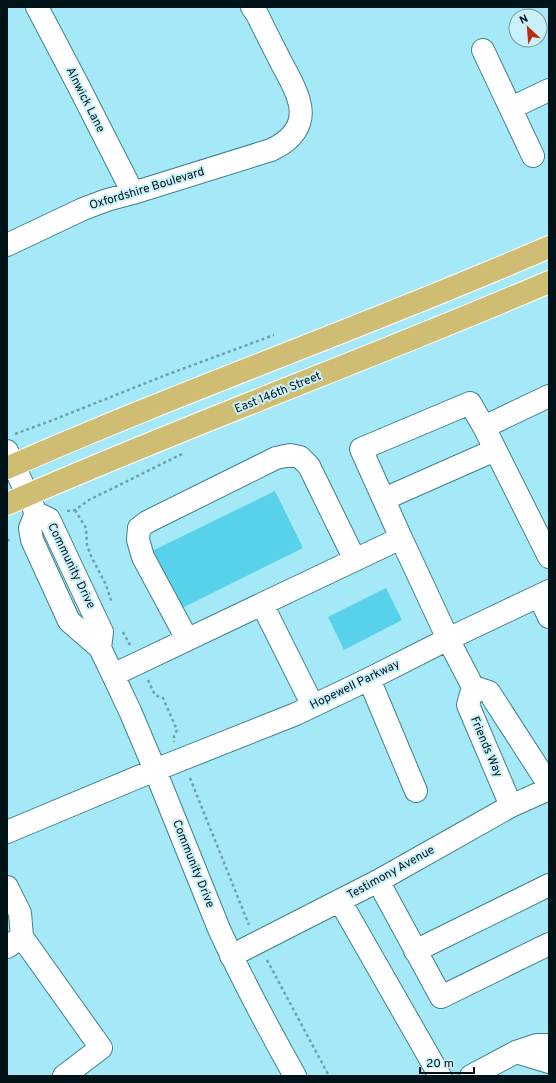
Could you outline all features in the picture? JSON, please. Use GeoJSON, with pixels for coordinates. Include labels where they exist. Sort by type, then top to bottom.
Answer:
{"type":"FeatureCollection","features":[{"type":"Feature","properties":{"kind":"main road"},"geometry":{"type":"LineString","coordinates":[[10,454],[180,396],[469,281],[549,247]]}},
{"type":"Feature","properties":{"kind":"main road","name":"East 146th Street"},"geometry":{"type":"LineString","coordinates":[[7,504],[31,504],[145,446],[324,375],[549,282]]}},
{"type":"Feature","properties":{"kind":"street","name":"Alnwick Lane"},"geometry":{"type":"LineString","coordinates":[[37,7],[133,193]]}},
{"type":"Feature","properties":{"kind":"street","name":"Oxfordshire Boulevard"},"geometry":{"type":"LineString","coordinates":[[7,245],[83,209],[107,200],[271,150],[280,146],[289,139],[296,130],[299,121],[301,111],[299,101],[257,14],[252,7]]}},
{"type":"Feature","properties":{"kind":"street"},"geometry":{"type":"LineString","coordinates":[[483,50],[534,156]]}},
{"type":"Feature","properties":{"kind":"street"},"geometry":{"type":"LineString","coordinates":[[511,108],[549,90]]}},
{"type":"Feature","properties":{"kind":"street"},"geometry":{"type":"LineString","coordinates":[[484,428],[549,396]]}},
{"type":"Feature","properties":{"kind":"street"},"geometry":{"type":"LineString","coordinates":[[549,557],[470,403],[361,449],[448,638],[473,687],[489,692],[549,788]]}},
{"type":"Feature","properties":{"kind":"street"},"geometry":{"type":"LineString","coordinates":[[384,499],[495,450]]}},
{"type":"Feature","properties":{"kind":"street"},"geometry":{"type":"LineString","coordinates":[[10,454],[31,504]]}},
{"type":"Feature","properties":{"kind":"street"},"geometry":{"type":"LineString","coordinates":[[187,639],[143,557],[138,540],[139,528],[147,522],[279,456],[290,455],[300,457],[309,466],[355,560]]}},
{"type":"Feature","properties":{"kind":"street","name":"Community Drive"},"geometry":{"type":"LineString","coordinates":[[31,504],[30,528],[32,540],[69,620],[100,648],[156,770],[231,956],[295,1076]]}},
{"type":"Feature","properties":{"kind":"street"},"geometry":{"type":"LineString","coordinates":[[113,676],[187,639],[401,538]]}},
{"type":"Feature","properties":{"kind":"street"},"geometry":{"type":"LineString","coordinates":[[544,593],[549,617]]}},
{"type":"Feature","properties":{"kind":"street","name":"Hopewell Parkway"},"geometry":{"type":"LineString","coordinates":[[7,832],[314,706],[448,638],[544,593]]}},
{"type":"Feature","properties":{"kind":"street"},"geometry":{"type":"LineString","coordinates":[[262,604],[314,706]]}},
{"type":"Feature","properties":{"kind":"street"},"geometry":{"type":"LineString","coordinates":[[369,679],[416,791]]}},
{"type":"Feature","properties":{"kind":"street","name":"Friends Way"},"geometry":{"type":"LineString","coordinates":[[473,687],[468,705],[511,806]]}},
{"type":"Feature","properties":{"kind":"street","name":"Testimony Avenue"},"geometry":{"type":"LineString","coordinates":[[231,956],[378,881],[511,806],[549,788]]}},
{"type":"Feature","properties":{"kind":"street"},"geometry":{"type":"LineString","coordinates":[[378,881],[440,997],[549,944]]}},
{"type":"Feature","properties":{"kind":"street"},"geometry":{"type":"LineString","coordinates":[[416,951],[549,885]]}},
{"type":"Feature","properties":{"kind":"street"},"geometry":{"type":"LineString","coordinates":[[7,887],[20,913],[15,942],[101,1048],[64,1076]]}},
{"type":"Feature","properties":{"kind":"street"},"geometry":{"type":"LineString","coordinates":[[340,901],[440,1076]]}},
{"type":"Feature","properties":{"kind":"street"},"geometry":{"type":"LineString","coordinates":[[471,1076],[516,1052],[537,1045],[549,1045]]}},
{"type":"Feature","properties":{"kind":"street"},"geometry":{"type":"LineString","coordinates":[[516,1052],[549,1062]]}},
{"type":"Feature","properties":{"kind":"path"},"geometry":{"type":"LineString","coordinates":[[10,454],[29,428]]}},
{"type":"Feature","properties":{"kind":"path"},"geometry":{"type":"LineString","coordinates":[[75,510],[86,528],[87,545],[111,596],[114,610]]}},
{"type":"Feature","properties":{"kind":"path"},"geometry":{"type":"LineString","coordinates":[[121,630],[155,695],[163,698],[177,730],[174,736],[174,741],[190,777],[248,924],[329,1076]]}},
{"type":"Feature","properties":{"kind":"building"},"geometry":{"type":"Polygon","coordinates":[[[275,491],[303,548],[180,609],[152,551],[275,491]]]}},
{"type":"Feature","properties":{"kind":"building"},"geometry":{"type":"Polygon","coordinates":[[[386,588],[402,620],[344,650],[328,617],[386,588]]]}}]}
